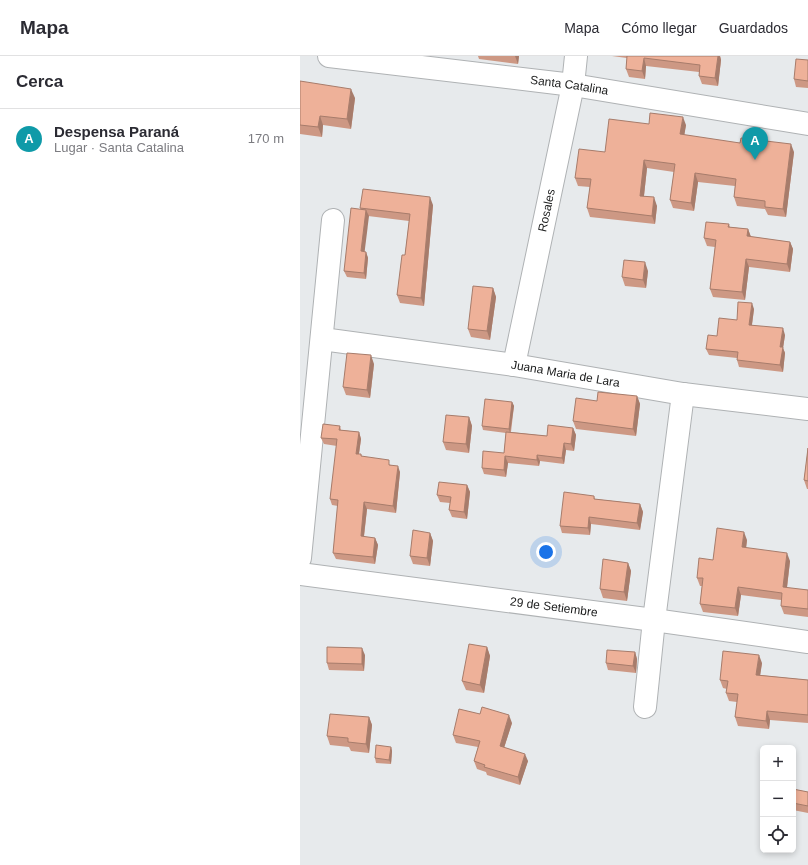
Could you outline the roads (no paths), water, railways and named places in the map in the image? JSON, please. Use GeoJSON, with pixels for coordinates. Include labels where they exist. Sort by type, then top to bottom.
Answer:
{"type":"FeatureCollection","features":[{"type":"Feature","properties":{"kind":"street","name":"Santa Catalina"},"geometry":{"type":"LineString","coordinates":[[329,56],[573,85],[808,124]]}},
{"type":"Feature","properties":{"kind":"street","name":"Rosales"},"geometry":{"type":"LineString","coordinates":[[514,365],[573,85],[576,56]]}},
{"type":"Feature","properties":{"kind":"street"},"geometry":{"type":"LineString","coordinates":[[300,558],[333,220]]}},
{"type":"Feature","properties":{"kind":"street","name":"Juana Maria de Lara"},"geometry":{"type":"LineString","coordinates":[[322,339],[514,365],[683,394],[808,409]]}},
{"type":"Feature","properties":{"kind":"street"},"geometry":{"type":"LineString","coordinates":[[645,707],[654,620],[683,394]]}},
{"type":"Feature","properties":{"kind":"street","name":"29 de Setiembre"},"geometry":{"type":"LineString","coordinates":[[300,574],[654,620],[808,642]]}},
{"type":"Feature","properties":{"kind":"place","name":"Despensa Paraná"},"geometry":{"type":"Point","coordinates":[755,160]}}]}
